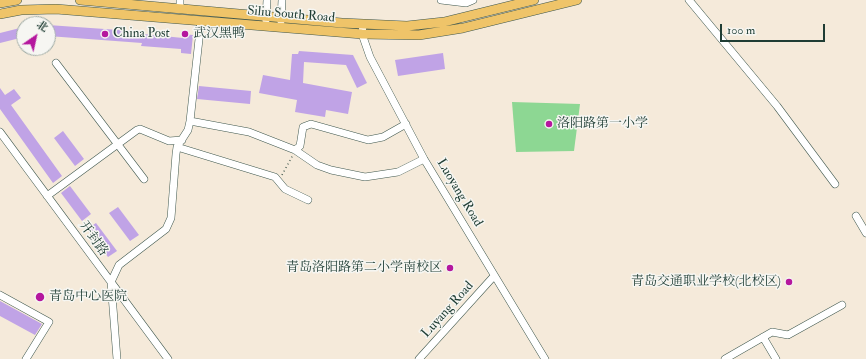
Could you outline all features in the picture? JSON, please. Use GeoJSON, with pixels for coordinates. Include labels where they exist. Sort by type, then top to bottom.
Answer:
{"type":"FeatureCollection","features":[{"type":"Feature","properties":{"kind":"main road"},"geometry":{"type":"LineString","coordinates":[[0,3],[17,0]]}},
{"type":"Feature","properties":{"kind":"main road","name":"Siliu South Road"},"geometry":{"type":"LineString","coordinates":[[80,0],[180,4],[266,22]]}},
{"type":"Feature","properties":{"kind":"main road","name":"Siliu South Road"},"geometry":{"type":"LineString","coordinates":[[362,30],[444,22],[534,0]]}},
{"type":"Feature","properties":{"kind":"main road","name":"Siliu South Road"},"geometry":{"type":"LineString","coordinates":[[0,14],[21,10],[56,9],[201,21],[280,23],[419,35],[445,32],[577,0]]}},
{"type":"Feature","properties":{"kind":"street"},"geometry":{"type":"LineString","coordinates":[[266,22],[267,0]]}},
{"type":"Feature","properties":{"kind":"street"},"geometry":{"type":"LineString","coordinates":[[280,23],[282,0]]}},
{"type":"Feature","properties":{"kind":"street"},"geometry":{"type":"LineString","coordinates":[[441,0],[466,3],[473,0]]}},
{"type":"Feature","properties":{"kind":"street"},"geometry":{"type":"LineString","coordinates":[[689,0],[777,106],[835,184]]}},
{"type":"Feature","properties":{"kind":"street"},"geometry":{"type":"LineString","coordinates":[[116,359],[111,282],[119,265],[166,229],[171,218],[178,147],[188,130],[190,121],[201,21]]}},
{"type":"Feature","properties":{"kind":"street","name":"Luoyang Road"},"geometry":{"type":"LineString","coordinates":[[362,30],[370,57],[424,159],[545,359]]}},
{"type":"Feature","properties":{"kind":"street"},"geometry":{"type":"LineString","coordinates":[[56,63],[144,179]]}},
{"type":"Feature","properties":{"kind":"street"},"geometry":{"type":"LineString","coordinates":[[190,121],[249,132],[295,150],[318,165],[331,170],[365,177],[398,172],[424,159]]}},
{"type":"Feature","properties":{"kind":"street"},"geometry":{"type":"LineString","coordinates":[[295,150],[300,146],[304,126],[310,124],[368,140],[382,137],[406,124]]}},
{"type":"Feature","properties":{"kind":"street"},"geometry":{"type":"LineString","coordinates":[[47,196],[117,144],[140,129],[168,141],[182,140]]}},
{"type":"Feature","properties":{"kind":"street","name":"开封路"},"geometry":{"type":"LineString","coordinates":[[0,132],[168,359]]}},
{"type":"Feature","properties":{"kind":"street"},"geometry":{"type":"LineString","coordinates":[[178,147],[275,177],[285,189],[308,200]]}},
{"type":"Feature","properties":{"kind":"street"},"geometry":{"type":"LineString","coordinates":[[856,216],[866,233]]}},
{"type":"Feature","properties":{"kind":"street","name":"Luyang Road"},"geometry":{"type":"LineString","coordinates":[[419,359],[494,276]]}},
{"type":"Feature","properties":{"kind":"street"},"geometry":{"type":"LineString","coordinates":[[0,295],[49,322],[26,359]]}},
{"type":"Feature","properties":{"kind":"street"},"geometry":{"type":"LineString","coordinates":[[724,359],[772,332],[788,335],[842,305]]}},
{"type":"Feature","properties":{"kind":"street"},"geometry":{"type":"LineString","coordinates":[[763,337],[776,359]]}},
{"type":"Feature","properties":{"kind":"path"},"geometry":{"type":"LineString","coordinates":[[275,177],[281,176],[286,171],[295,150]]}},
{"type":"Feature","properties":{"kind":"green space"},"geometry":{"type":"Polygon","coordinates":[[[512,102],[580,104],[574,151],[516,152],[512,102]]]}},
{"type":"Feature","properties":{"kind":"building"},"geometry":{"type":"Polygon","coordinates":[[[56,26],[133,31],[133,33],[183,38],[182,34],[193,35],[191,54],[181,53],[181,49],[141,46],[142,43],[56,37],[56,26]]]}},
{"type":"Feature","properties":{"kind":"building"},"geometry":{"type":"Polygon","coordinates":[[[16,29],[16,39],[0,43],[0,33],[16,29]]]}},
{"type":"Feature","properties":{"kind":"building"},"geometry":{"type":"Polygon","coordinates":[[[299,51],[353,55],[367,83],[357,88],[346,65],[304,62],[303,83],[352,92],[348,114],[326,110],[325,117],[295,112],[297,100],[259,93],[263,75],[290,80],[292,54],[298,54],[299,51]]]}},
{"type":"Feature","properties":{"kind":"building"},"geometry":{"type":"Polygon","coordinates":[[[443,53],[445,69],[398,76],[395,60],[443,53]]]}},
{"type":"Feature","properties":{"kind":"building"},"geometry":{"type":"Polygon","coordinates":[[[199,86],[251,91],[250,104],[197,99],[199,86]]]}},
{"type":"Feature","properties":{"kind":"building"},"geometry":{"type":"Polygon","coordinates":[[[0,88],[5,95],[14,89],[21,98],[11,105],[62,176],[53,183],[0,109],[0,88]]]}},
{"type":"Feature","properties":{"kind":"building"},"geometry":{"type":"Polygon","coordinates":[[[63,131],[84,159],[75,166],[54,138],[63,131]]]}},
{"type":"Feature","properties":{"kind":"building"},"geometry":{"type":"Polygon","coordinates":[[[70,186],[91,214],[82,221],[61,193],[70,186]]]}},
{"type":"Feature","properties":{"kind":"building"},"geometry":{"type":"Polygon","coordinates":[[[118,207],[139,235],[130,241],[109,213],[118,207]]]}},
{"type":"Feature","properties":{"kind":"building"},"geometry":{"type":"Polygon","coordinates":[[[96,223],[117,251],[108,257],[87,229],[96,223]]]}},
{"type":"Feature","properties":{"kind":"building"},"geometry":{"type":"Polygon","coordinates":[[[0,301],[42,324],[35,335],[0,316],[0,301]]]}},
{"type":"Feature","properties":{"kind":"place","name":"China Post"},"geometry":{"type":"Point","coordinates":[105,34]}},
{"type":"Feature","properties":{"kind":"place","name":"武汉黑鸭"},"geometry":{"type":"Point","coordinates":[185,34]}},
{"type":"Feature","properties":{"kind":"place","name":"洛阳路第一小学"},"geometry":{"type":"Point","coordinates":[549,124]}},
{"type":"Feature","properties":{"kind":"place","name":"青岛洛阳路第二小学南校区"},"geometry":{"type":"Point","coordinates":[450,268]}},
{"type":"Feature","properties":{"kind":"place","name":"青岛交通职业学校(北校区)"},"geometry":{"type":"Point","coordinates":[789,282]}},
{"type":"Feature","properties":{"kind":"place","name":"青岛中心医院"},"geometry":{"type":"Point","coordinates":[40,297]}}]}
